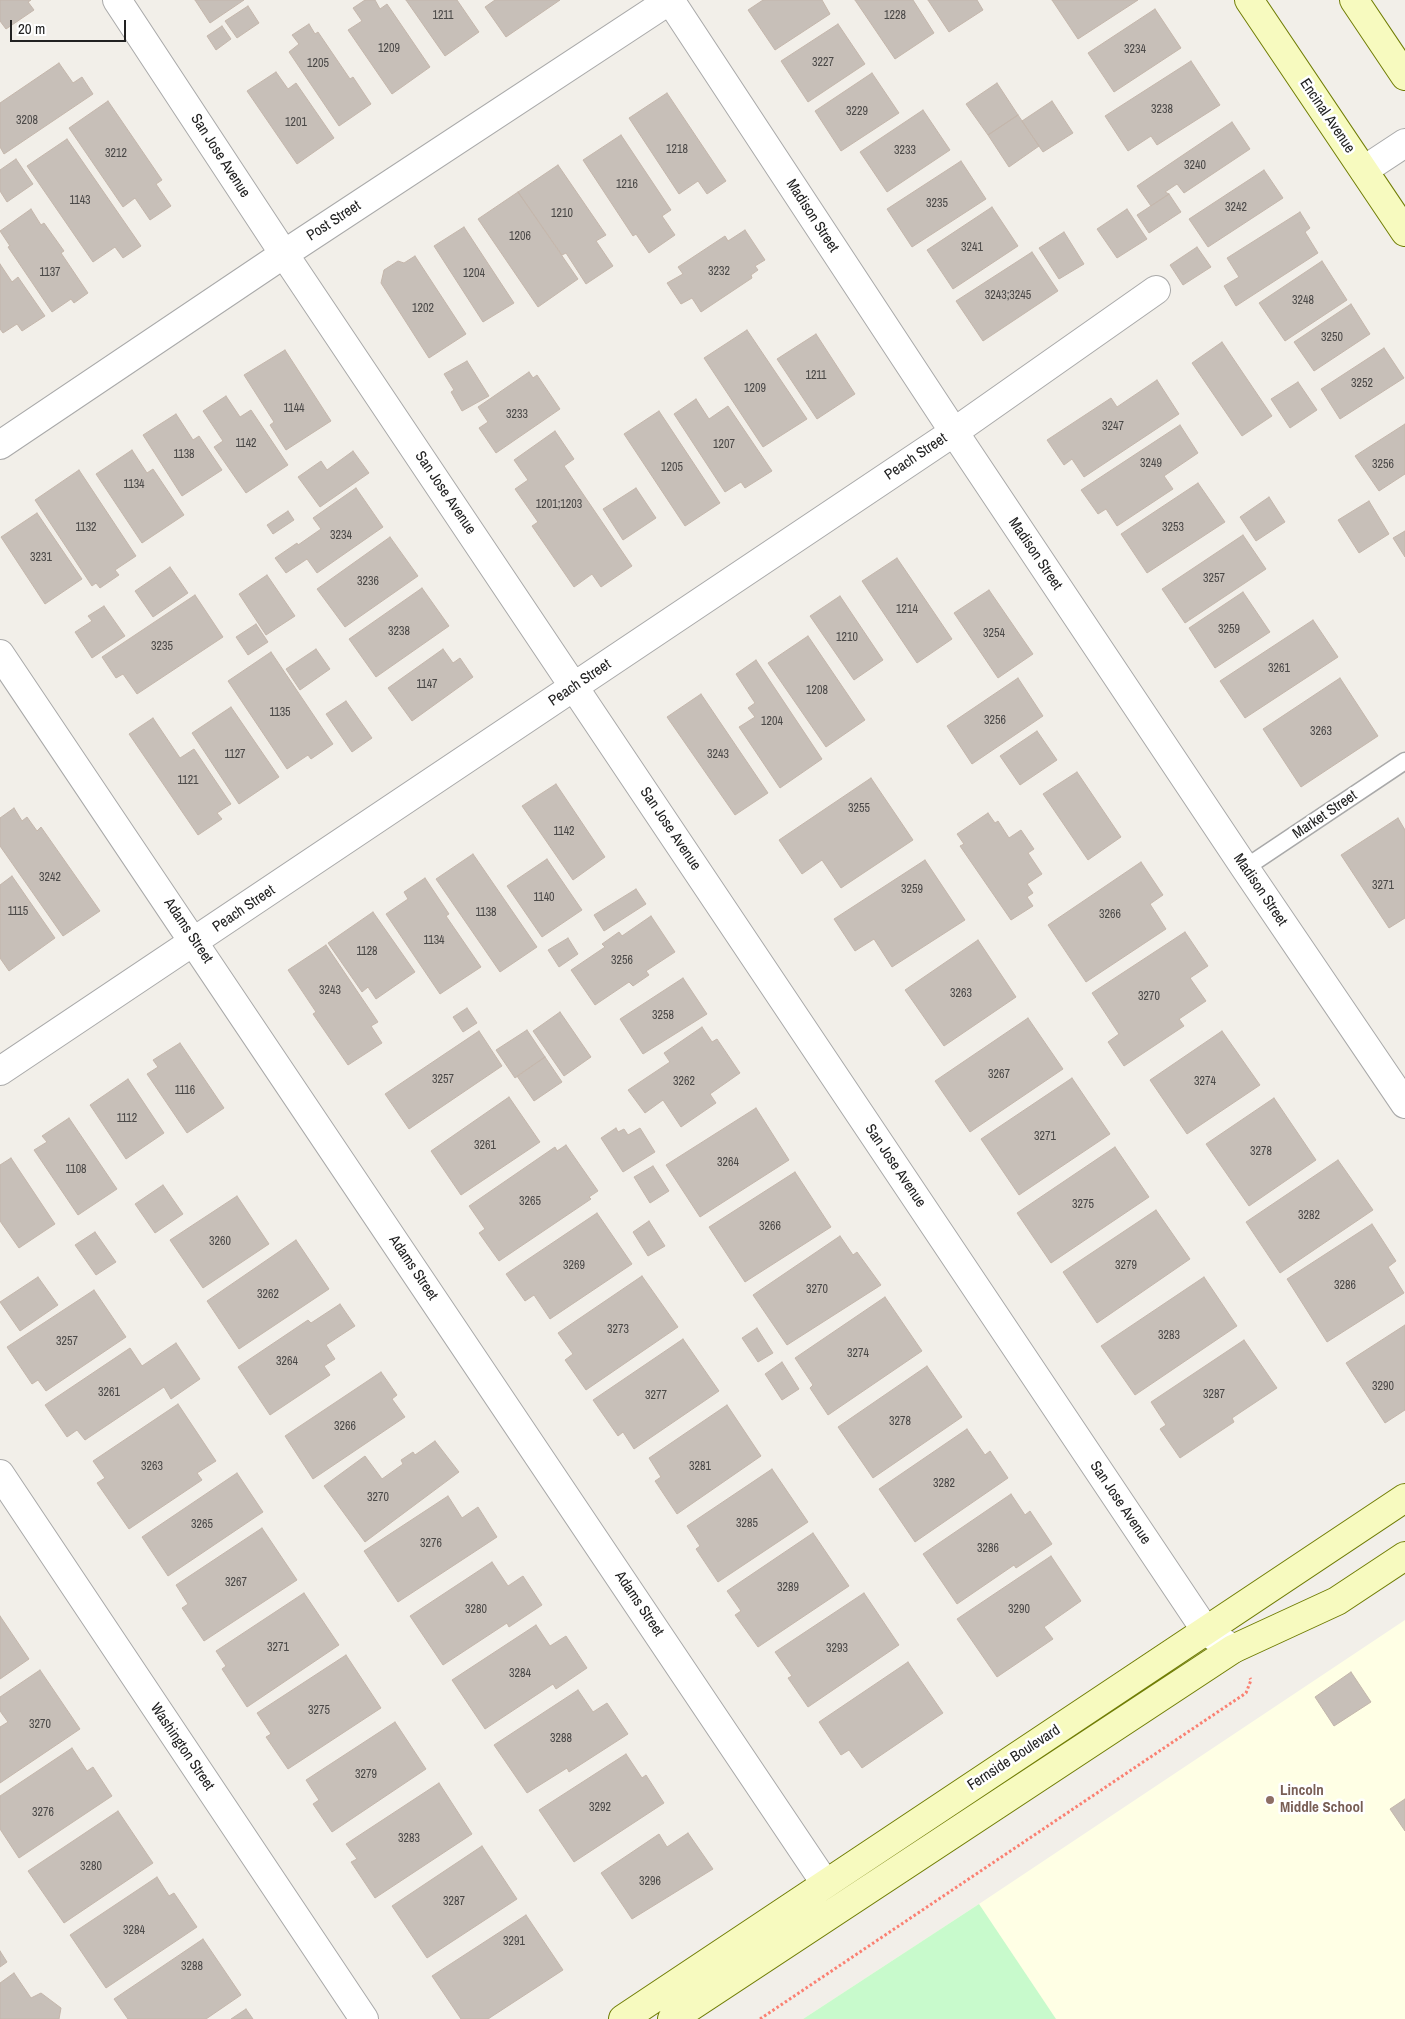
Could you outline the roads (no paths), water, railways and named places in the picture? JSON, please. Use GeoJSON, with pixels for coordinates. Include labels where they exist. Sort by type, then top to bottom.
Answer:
{"type":"FeatureCollection","features":[{"type":"Feature","properties":{"kind":"main road","name":"Encinal Avenue"},"geometry":{"type":"LineString","coordinates":[[1249,0],[1405,232]]}},
{"type":"Feature","properties":{"kind":"main road"},"geometry":{"type":"LineString","coordinates":[[1354,0],[1405,76]]}},
{"type":"Feature","properties":{"kind":"main road","name":"Fernside Boulevard"},"geometry":{"type":"LineString","coordinates":[[624,2019],[825,1883],[1206,1632],[1405,1498]]}},
{"type":"Feature","properties":{"kind":"main road","name":"Fernside Boulevard"},"geometry":{"type":"LineString","coordinates":[[672,2019],[1233,1648],[1337,1602],[1405,1556]]}},
{"type":"Feature","properties":{"kind":"street","name":"San Jose Avenue"},"geometry":{"type":"LineString","coordinates":[[117,0],[284,254],[1206,1632],[1233,1648]]}},
{"type":"Feature","properties":{"kind":"street","name":"Post Street"},"geometry":{"type":"LineString","coordinates":[[0,445],[284,254],[670,0]]}},
{"type":"Feature","properties":{"kind":"street","name":"Madison Street"},"geometry":{"type":"LineString","coordinates":[[670,0],[1244,868],[1405,1104]]}},
{"type":"Feature","properties":{"kind":"street"},"geometry":{"type":"LineString","coordinates":[[1364,170],[1405,143]]}},
{"type":"Feature","properties":{"kind":"street","name":"Peach Street"},"geometry":{"type":"LineString","coordinates":[[0,1071],[954,432],[1156,290]]}},
{"type":"Feature","properties":{"kind":"street","name":"Adams Street"},"geometry":{"type":"LineString","coordinates":[[0,654],[195,941],[825,1883]]}},
{"type":"Feature","properties":{"kind":"street","name":"Washington Street"},"geometry":{"type":"LineString","coordinates":[[0,1474],[364,2019]]}},
{"type":"Feature","properties":{"kind":"lane","name":"Market Street"},"geometry":{"type":"LineString","coordinates":[[1244,868],[1405,761]]}},
{"type":"Feature","properties":{"kind":"place","name":"Lincoln Middle School"},"geometry":{"type":"Point","coordinates":[1270,1800]}}]}
